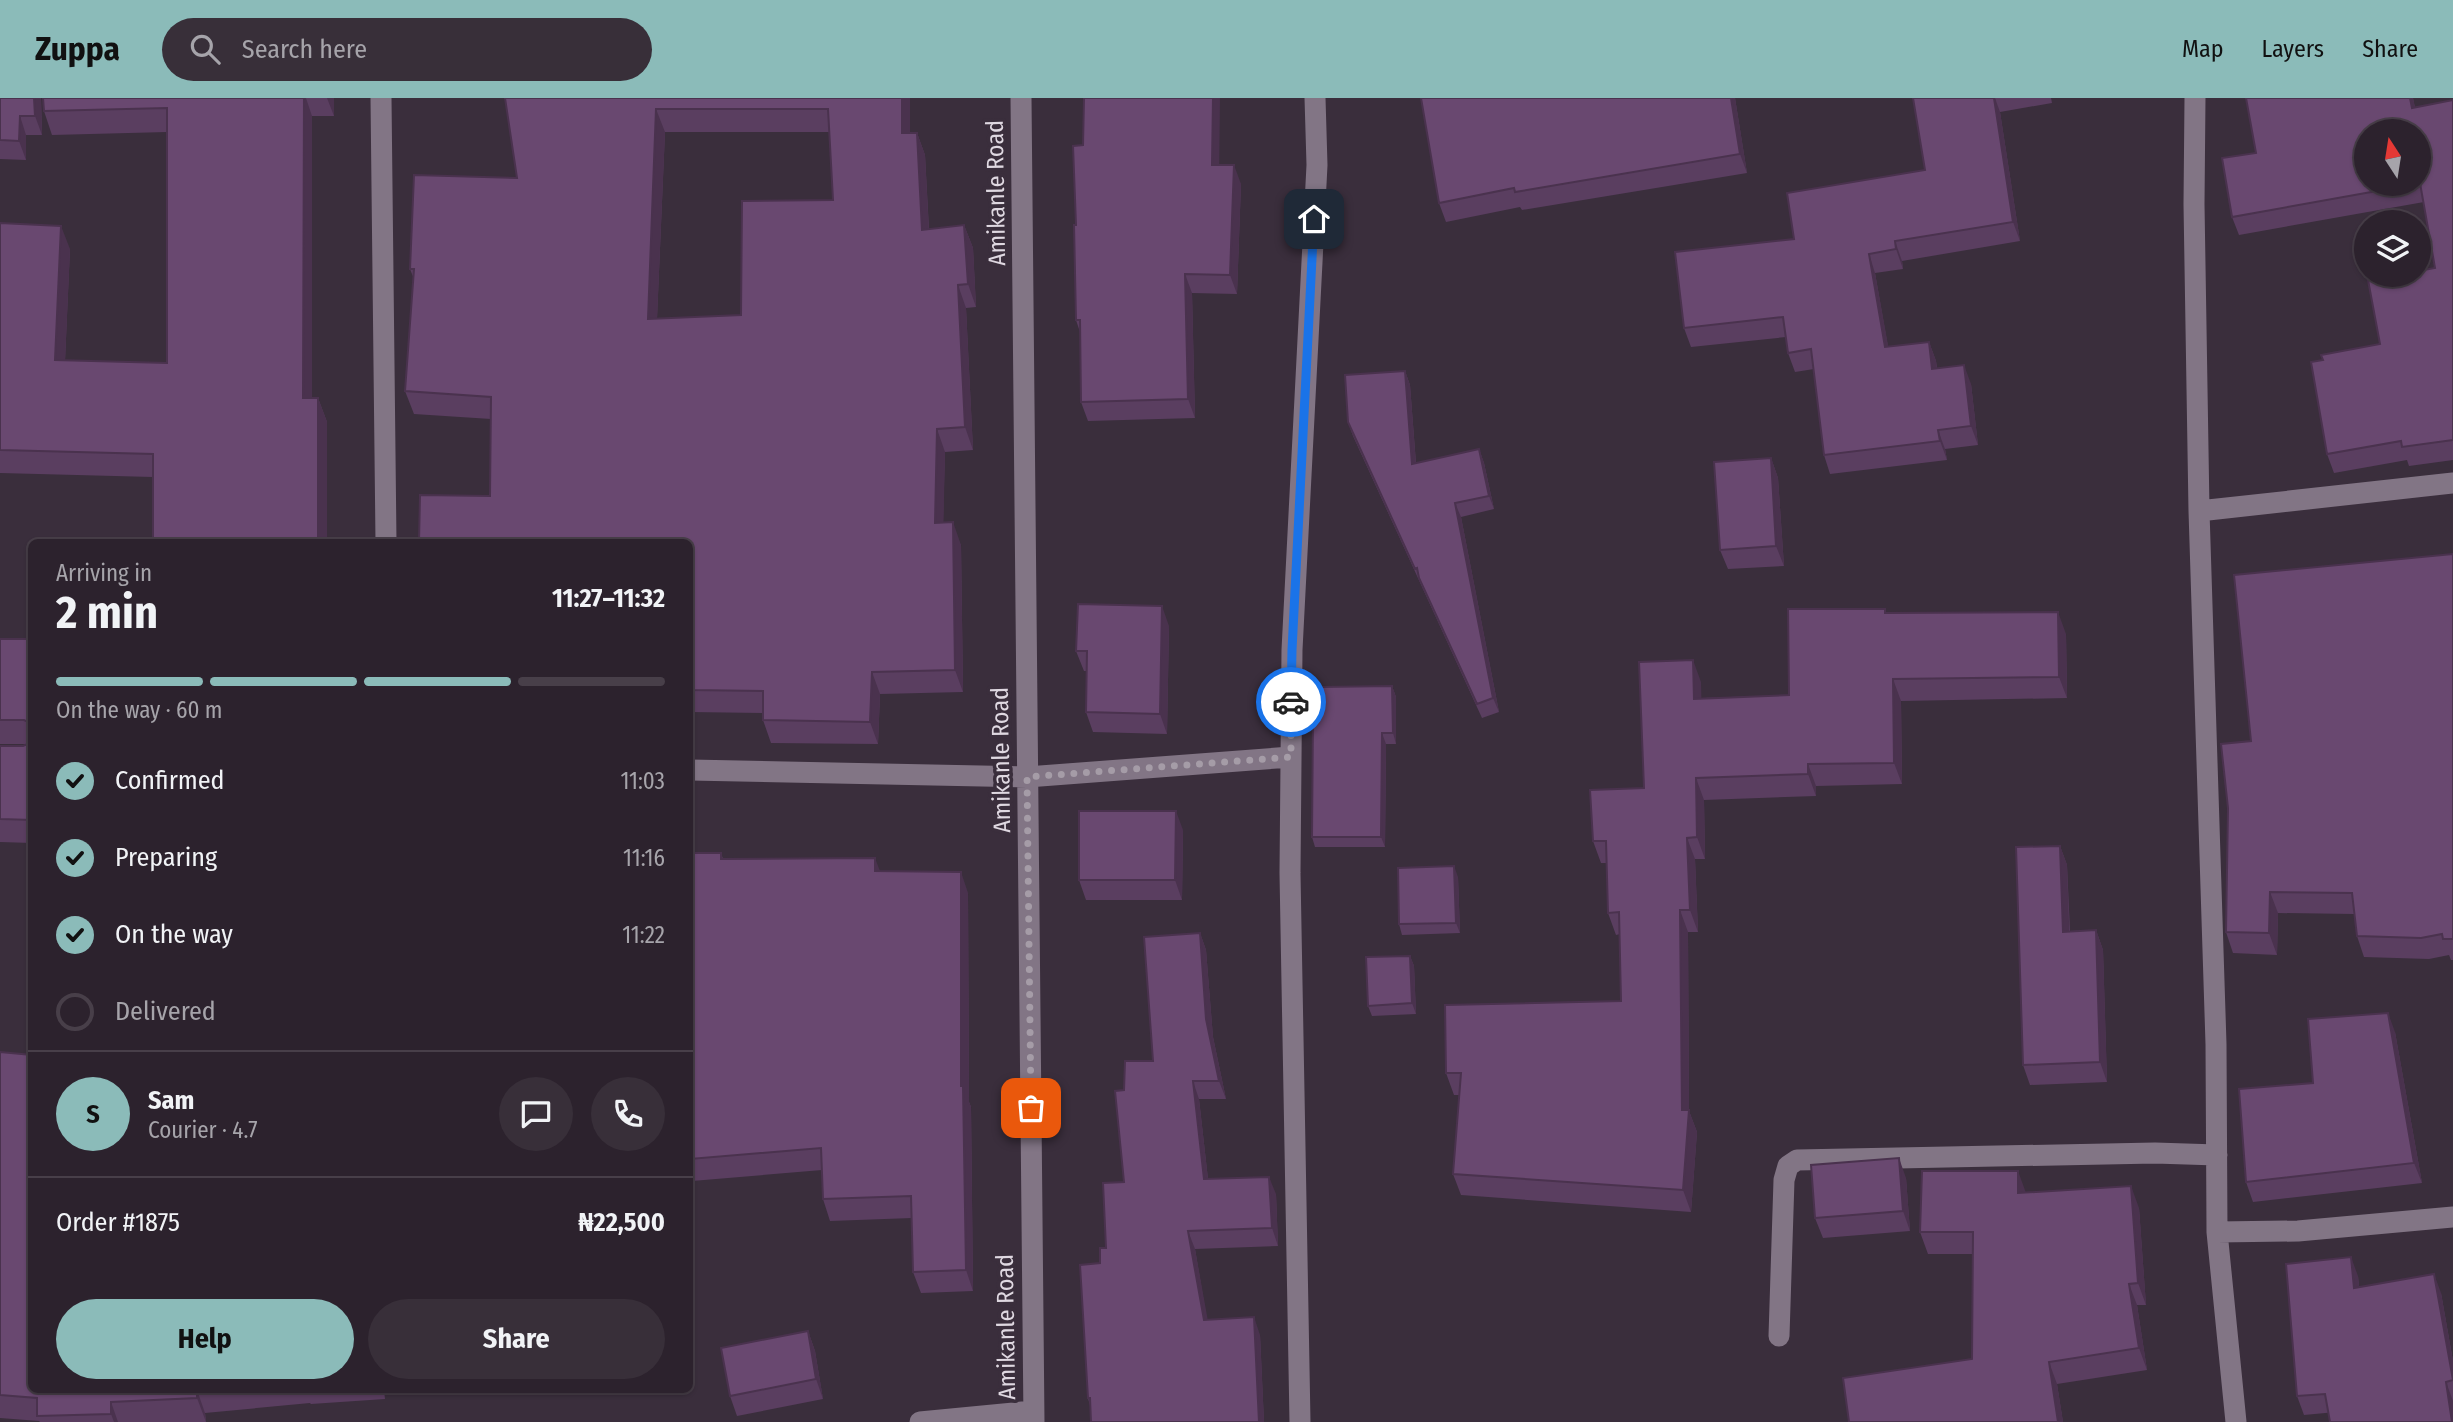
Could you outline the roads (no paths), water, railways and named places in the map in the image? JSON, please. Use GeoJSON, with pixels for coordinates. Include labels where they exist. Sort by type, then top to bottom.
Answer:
{"type":"FeatureCollection","features":[{"type":"Feature","properties":{"kind":"street"},"geometry":{"type":"LineString","coordinates":[[381,98],[386,539]]}},
{"type":"Feature","properties":{"kind":"street","name":"Amikanle Road"},"geometry":{"type":"LineString","coordinates":[[1021,98],[1033,1417]]}},
{"type":"Feature","properties":{"kind":"street"},"geometry":{"type":"LineString","coordinates":[[1300,1422],[1290,873],[1292,650],[1317,165],[1315,98]]}},
{"type":"Feature","properties":{"kind":"street"},"geometry":{"type":"LineString","coordinates":[[2195,98],[2199,511],[2216,1030],[2217,1232],[2236,1422]]}},
{"type":"Feature","properties":{"kind":"street"},"geometry":{"type":"LineString","coordinates":[[2199,511],[2453,483]]}},
{"type":"Feature","properties":{"kind":"street"},"geometry":{"type":"LineString","coordinates":[[693,770],[1027,777],[1291,757]]}},
{"type":"Feature","properties":{"kind":"street"},"geometry":{"type":"LineString","coordinates":[[1779,1336],[1784,1180],[1788,1166],[1797,1160],[2155,1153],[2217,1155]]}},
{"type":"Feature","properties":{"kind":"street"},"geometry":{"type":"LineString","coordinates":[[2217,1232],[2298,1231],[2453,1217]]}},
{"type":"Feature","properties":{"kind":"street"},"geometry":{"type":"LineString","coordinates":[[920,1422],[1033,1417]]}}]}
